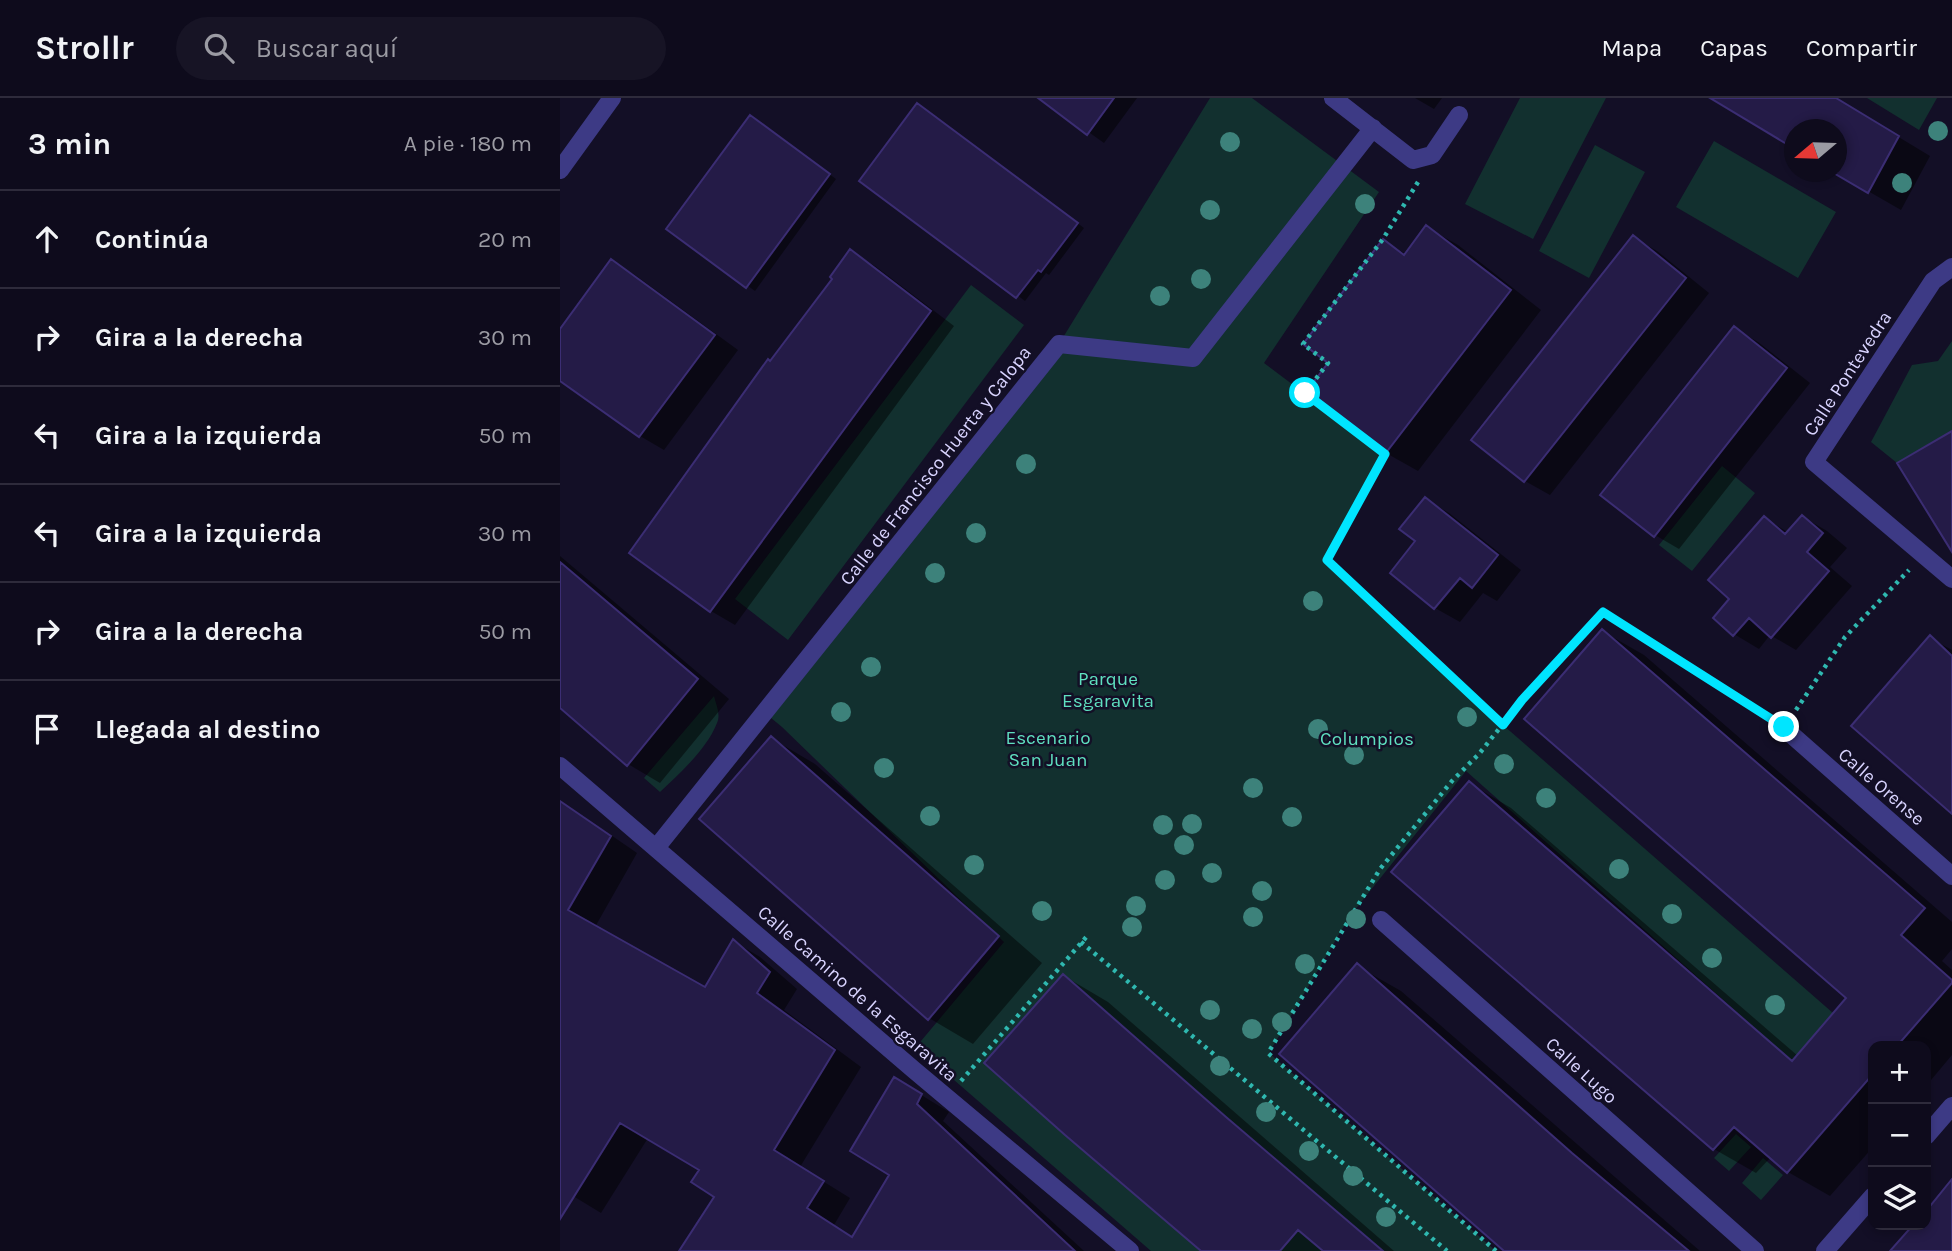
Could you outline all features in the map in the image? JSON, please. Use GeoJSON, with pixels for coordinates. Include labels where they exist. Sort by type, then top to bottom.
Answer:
{"type":"FeatureCollection","features":[{"type":"Feature","properties":{"kind":"street"},"geometry":{"type":"LineString","coordinates":[[560,170],[612,98]]}},
{"type":"Feature","properties":{"kind":"street"},"geometry":{"type":"LineString","coordinates":[[1333,98],[1413,160],[1432,155],[1459,115]]}},
{"type":"Feature","properties":{"kind":"street","name":"Calle de Francisco Huerta y Calopa"},"geometry":{"type":"LineString","coordinates":[[656,848],[1059,344],[1194,358],[1373,128]]}},
{"type":"Feature","properties":{"kind":"street"},"geometry":{"type":"LineString","coordinates":[[560,137],[576,148]]}},
{"type":"Feature","properties":{"kind":"street","name":"Calle Pontevedra"},"geometry":{"type":"LineString","coordinates":[[1952,267],[1933,281],[1814,462],[1952,579]]}},
{"type":"Feature","properties":{"kind":"street","name":"Calle Orense"},"geometry":{"type":"LineString","coordinates":[[1784,727],[1952,876]]}},
{"type":"Feature","properties":{"kind":"street","name":"Calle Camino de la Esgaravita"},"geometry":{"type":"LineString","coordinates":[[560,766],[1130,1251]]}},
{"type":"Feature","properties":{"kind":"street","name":"Calle Lugo"},"geometry":{"type":"LineString","coordinates":[[1381,920],[1755,1251]]}},
{"type":"Feature","properties":{"kind":"street"},"geometry":{"type":"LineString","coordinates":[[1931,1130],[1952,1106]]}},
{"type":"Feature","properties":{"kind":"street"},"geometry":{"type":"LineString","coordinates":[[1825,1251],[1868,1202]]}},
{"type":"Feature","properties":{"kind":"path"},"geometry":{"type":"LineString","coordinates":[[1424,171],[1383,239],[1303,344],[1328,363],[1305,393],[1385,454],[1327,560],[1503,725]]}},
{"type":"Feature","properties":{"kind":"path"},"geometry":{"type":"LineString","coordinates":[[1496,1251],[1268,1053],[1380,869],[1522,700],[1603,612],[1784,727],[1845,638],[1923,556]]}},
{"type":"Feature","properties":{"kind":"path"},"geometry":{"type":"LineString","coordinates":[[947,1097],[1088,935]]}},
{"type":"Feature","properties":{"kind":"path"},"geometry":{"type":"LineString","coordinates":[[1081,942],[1447,1251]]}},
{"type":"Feature","properties":{"kind":"green space","name":"Parque Esgaravita"},"geometry":{"type":"Polygon","coordinates":[[[1210,98],[1252,98],[1379,192],[1264,363],[1385,454],[1328,560],[1503,725],[1833,1013],[1792,1061],[1466,771],[1350,916],[1269,1053],[1496,1251],[1151,1251],[916,1047],[1004,942],[765,713],[1059,344],[1210,98]]]}},
{"type":"Feature","properties":{"kind":"green space"},"geometry":{"type":"Polygon","coordinates":[[[1520,98],[1606,98],[1533,239],[1465,204],[1520,98]]]}},
{"type":"Feature","properties":{"kind":"green space"},"geometry":{"type":"Polygon","coordinates":[[[1867,98],[1937,98],[1919,130],[1867,98]]]}},
{"type":"Feature","properties":{"kind":"green space"},"geometry":{"type":"Polygon","coordinates":[[[1714,141],[1836,212],[1798,278],[1676,207],[1714,141]]]}},
{"type":"Feature","properties":{"kind":"green space"},"geometry":{"type":"Polygon","coordinates":[[[1595,145],[1645,172],[1589,278],[1539,251],[1595,145]]]}},
{"type":"Feature","properties":{"kind":"green space"},"geometry":{"type":"Polygon","coordinates":[[[971,285],[1024,325],[788,640],[735,599],[971,285]]]}},
{"type":"Feature","properties":{"kind":"green space"},"geometry":{"type":"Polygon","coordinates":[[[1952,341],[1952,430],[1897,463],[1871,442],[1912,365],[1938,361],[1952,341]]]}},
{"type":"Feature","properties":{"kind":"green space"},"geometry":{"type":"Polygon","coordinates":[[[1722,466],[1755,493],[1692,571],[1659,545],[1722,466]]]}},
{"type":"Feature","properties":{"kind":"green space"},"geometry":{"type":"Polygon","coordinates":[[[714,696],[718,710],[717,723],[707,742],[660,792],[644,778],[714,696]]]}},
{"type":"Feature","properties":{"kind":"green space"},"geometry":{"type":"Polygon","coordinates":[[[1736,1134],[1751,1147],[1729,1171],[1714,1158],[1736,1134]]]}},
{"type":"Feature","properties":{"kind":"green space"},"geometry":{"type":"Polygon","coordinates":[[[1763,1158],[1783,1175],[1761,1200],[1742,1183],[1763,1158]]]}},
{"type":"Feature","properties":{"kind":"building"},"geometry":{"type":"Polygon","coordinates":[[[1038,98],[1114,98],[1087,135],[1038,98]]]}},
{"type":"Feature","properties":{"kind":"building"},"geometry":{"type":"Polygon","coordinates":[[[1710,98],[1836,98],[1899,136],[1868,193],[1847,181],[1847,119],[1784,119],[1784,142],[1710,98]]]}},
{"type":"Feature","properties":{"kind":"building"},"geometry":{"type":"Polygon","coordinates":[[[917,103],[1078,223],[1041,272],[1038,270],[1016,298],[859,181],[917,103]]]}},
{"type":"Feature","properties":{"kind":"building"},"geometry":{"type":"Polygon","coordinates":[[[750,115],[830,174],[746,288],[666,229],[750,115]]]}},
{"type":"Feature","properties":{"kind":"building"},"geometry":{"type":"Polygon","coordinates":[[[1426,225],[1511,290],[1385,454],[1305,393],[1328,363],[1303,344],[1383,239],[1404,255],[1426,225]]]}},
{"type":"Feature","properties":{"kind":"building"},"geometry":{"type":"Polygon","coordinates":[[[1633,235],[1686,278],[1524,482],[1471,440],[1633,235]]]}},
{"type":"Feature","properties":{"kind":"building"},"geometry":{"type":"Polygon","coordinates":[[[850,249],[931,311],[710,612],[629,553],[768,359],[770,361],[832,279],[830,277],[850,249]]]}},
{"type":"Feature","properties":{"kind":"building"},"geometry":{"type":"Polygon","coordinates":[[[611,259],[715,335],[639,437],[560,381],[560,329],[611,259]]]}},
{"type":"Feature","properties":{"kind":"building"},"geometry":{"type":"Polygon","coordinates":[[[1734,326],[1787,368],[1654,537],[1600,495],[1734,326]]]}},
{"type":"Feature","properties":{"kind":"building"},"geometry":{"type":"Polygon","coordinates":[[[1952,431],[1952,552],[1897,463],[1952,431]]]}},
{"type":"Feature","properties":{"kind":"building"},"geometry":{"type":"Polygon","coordinates":[[[1425,497],[1498,555],[1472,588],[1460,578],[1434,609],[1390,573],[1415,541],[1399,529],[1425,497]]]}},
{"type":"Feature","properties":{"kind":"building"},"geometry":{"type":"Polygon","coordinates":[[[1802,515],[1823,533],[1807,552],[1829,571],[1771,638],[1749,618],[1733,636],[1713,618],[1729,599],[1708,580],[1764,516],[1785,534],[1802,515]]]}},
{"type":"Feature","properties":{"kind":"building"},"geometry":{"type":"Polygon","coordinates":[[[560,562],[698,679],[627,766],[560,708],[560,562]]]}},
{"type":"Feature","properties":{"kind":"building"},"geometry":{"type":"Polygon","coordinates":[[[1602,629],[1925,908],[1901,935],[1952,980],[1952,983],[1901,1041],[1868,1041],[1868,1080],[1787,1173],[1734,1127],[1713,1150],[1391,872],[1469,781],[1792,1061],[1846,998],[1524,719],[1602,629]]]}},
{"type":"Feature","properties":{"kind":"building"},"geometry":{"type":"Polygon","coordinates":[[[1930,635],[1952,656],[1952,814],[1851,726],[1930,635]]]}},
{"type":"Feature","properties":{"kind":"building"},"geometry":{"type":"Polygon","coordinates":[[[771,736],[999,936],[928,1020],[699,819],[771,736]]]}},
{"type":"Feature","properties":{"kind":"building"},"geometry":{"type":"Polygon","coordinates":[[[560,801],[611,836],[568,910],[705,987],[733,939],[770,972],[757,993],[835,1050],[774,1150],[824,1181],[807,1208],[852,1237],[889,1175],[850,1151],[894,1077],[922,1094],[917,1104],[1075,1251],[679,1251],[714,1197],[691,1182],[699,1170],[620,1123],[560,1219],[560,801]]]}},
{"type":"Feature","properties":{"kind":"building"},"geometry":{"type":"Polygon","coordinates":[[[1357,963],[1572,1153],[1689,1251],[1504,1251],[1279,1054],[1357,963]]]}},
{"type":"Feature","properties":{"kind":"building"},"geometry":{"type":"Polygon","coordinates":[[[1063,974],[1383,1251],[1323,1251],[1298,1230],[1280,1251],[1201,1251],[1065,1135],[984,1063],[1063,974]]]}},
{"type":"Feature","properties":{"kind":"building"},"geometry":{"type":"Polygon","coordinates":[[[1952,1179],[1952,1251],[1890,1251],[1909,1230],[1931,1230],[1931,1205],[1952,1179]]]}},
{"type":"Feature","properties":{"kind":"route"},"geometry":{"type":"LineString","coordinates":[[1305,393],[1385,454],[1327,560],[1503,725],[1522,700],[1603,612],[1784,727]]}},
{"type":"Feature","properties":{"kind":"park label","name":"Columpios"},"geometry":{"type":"Point","coordinates":[1367,738]}},
{"type":"Feature","properties":{"kind":"park label","name":"Escenario San Juan"},"geometry":{"type":"Point","coordinates":[1048,748]}}]}
